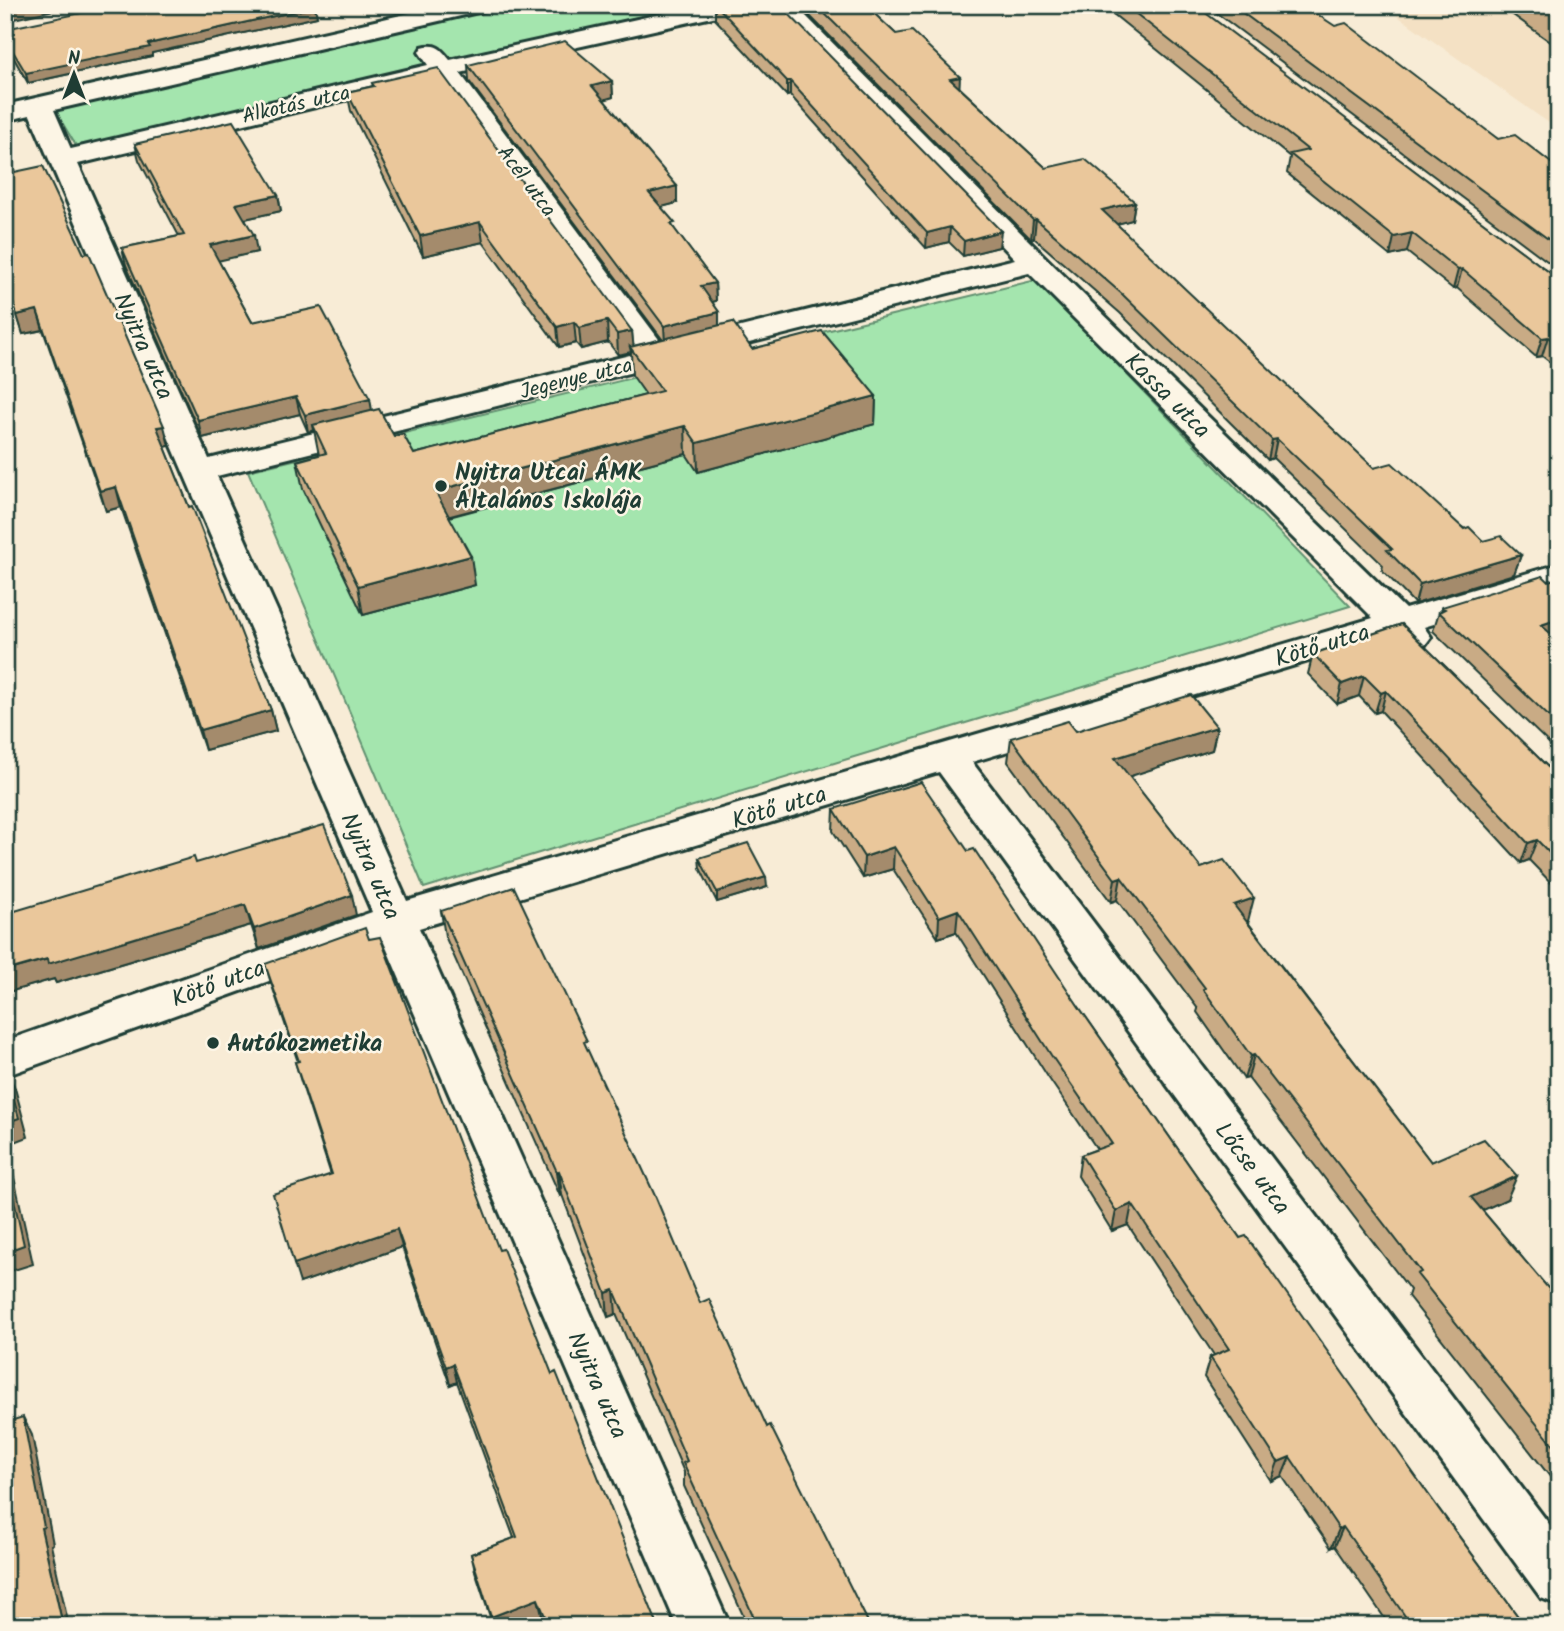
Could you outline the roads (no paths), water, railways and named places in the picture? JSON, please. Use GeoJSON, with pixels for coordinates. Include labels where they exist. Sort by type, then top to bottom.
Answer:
{"type":"FeatureCollection","features":[{"type":"Feature","properties":{"kind":"street"},"geometry":{"type":"LineString","coordinates":[[22,109],[402,13],[478,5]]}},
{"type":"Feature","properties":{"kind":"street","name":"Alkotás utca"},"geometry":{"type":"LineString","coordinates":[[63,159],[444,69],[735,5]]}},
{"type":"Feature","properties":{"kind":"street","name":"Kassa utca"},"geometry":{"type":"LineString","coordinates":[[781,5],[1035,263],[1436,659]]}},
{"type":"Feature","properties":{"kind":"street","name":"Acél utca"},"geometry":{"type":"LineString","coordinates":[[402,13],[657,357]]}},
{"type":"Feature","properties":{"kind":"street","name":"Nyitra utca"},"geometry":{"type":"LineString","coordinates":[[22,109],[63,159],[704,1626]]}},
{"type":"Feature","properties":{"kind":"street","name":"Jegenye utca"},"geometry":{"type":"LineString","coordinates":[[199,471],[1035,263]]}},
{"type":"Feature","properties":{"kind":"street","name":"Kötő utca"},"geometry":{"type":"LineString","coordinates":[[5,1059],[395,920],[1559,575]]}},
{"type":"Feature","properties":{"kind":"street","name":"Lőcse utca"},"geometry":{"type":"LineString","coordinates":[[947,756],[1559,1580]]}},
{"type":"Feature","properties":{"kind":"place","name":"Nyitra Utcai ÁMK Általános Iskolája"},"geometry":{"type":"Point","coordinates":[441,486]}},
{"type":"Feature","properties":{"kind":"place","name":"Autókozmetika"},"geometry":{"type":"Point","coordinates":[213,1043]}}]}
